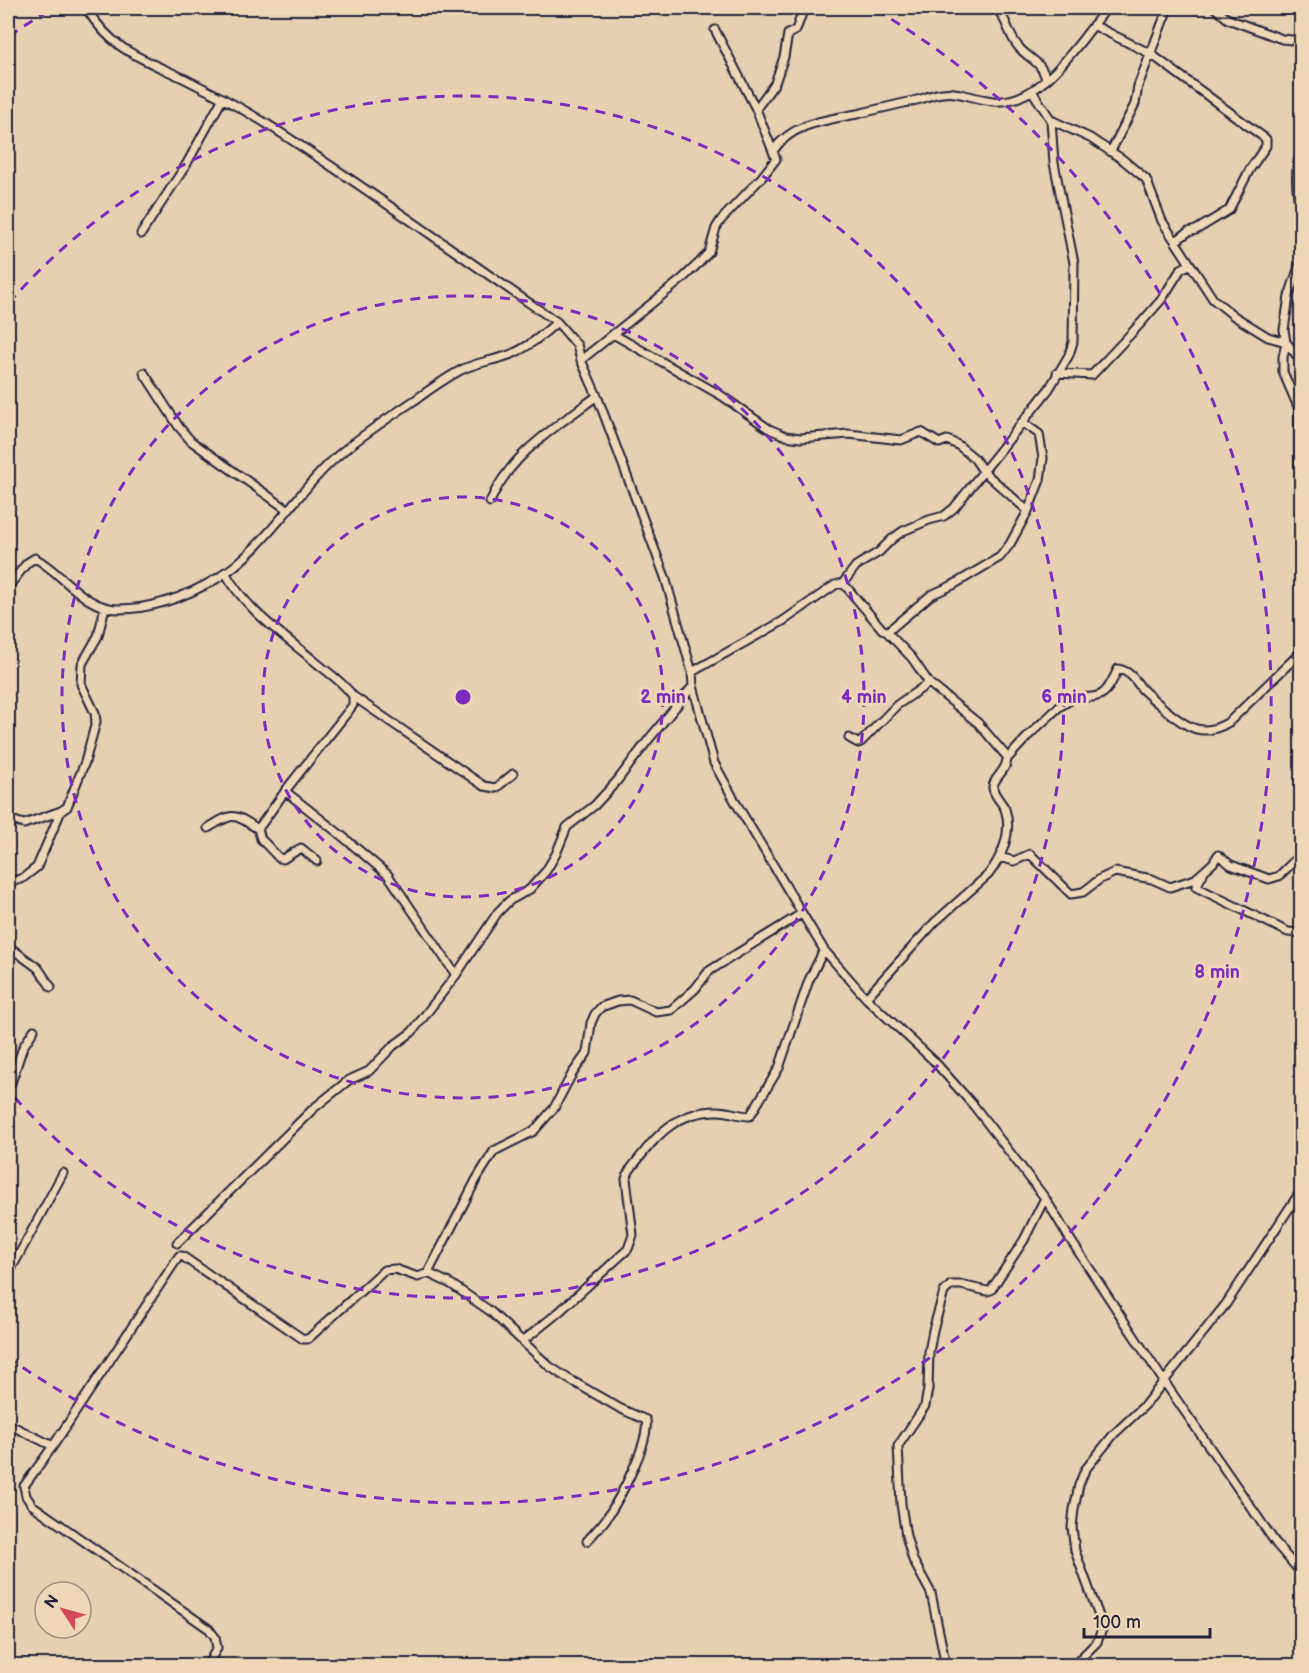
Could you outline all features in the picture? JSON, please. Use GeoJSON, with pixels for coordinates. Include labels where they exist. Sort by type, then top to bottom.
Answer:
{"type":"FeatureCollection","features":[{"type":"Feature","properties":{"kind":"street"},"geometry":{"type":"LineString","coordinates":[[86,8],[103,33],[119,46],[139,59],[223,98],[342,172],[557,322],[577,345],[580,360],[597,396],[664,577],[692,672],[693,686],[714,763],[801,914],[824,950],[866,998],[934,1061],[974,1106],[1045,1198],[1163,1380],[1277,1545],[1302,1574]]}},
{"type":"Feature","properties":{"kind":"street"},"geometry":{"type":"LineString","coordinates":[[756,109],[775,83],[784,57],[788,34],[796,30],[804,8]]}},
{"type":"Feature","properties":{"kind":"street"},"geometry":{"type":"LineString","coordinates":[[996,8],[1007,23],[1017,45],[1044,69],[1046,80]]}},
{"type":"Feature","properties":{"kind":"street"},"geometry":{"type":"LineString","coordinates":[[773,151],[782,139],[810,124],[921,99],[935,93],[970,95],[986,100],[1013,99],[1046,80],[1107,8]]}},
{"type":"Feature","properties":{"kind":"street"},"geometry":{"type":"LineString","coordinates":[[1111,151],[1135,104],[1138,86],[1168,8]]}},
{"type":"Feature","properties":{"kind":"street"},"geometry":{"type":"LineString","coordinates":[[1215,8],[1228,19],[1282,39],[1302,41]]}},
{"type":"Feature","properties":{"kind":"street"},"geometry":{"type":"LineString","coordinates":[[1093,25],[1151,54],[1266,139],[1266,146],[1250,170],[1229,210],[1176,241]]}},
{"type":"Feature","properties":{"kind":"street"},"geometry":{"type":"LineString","coordinates":[[580,360],[681,280],[709,252],[716,228],[721,220],[776,159],[756,109],[715,30]]}},
{"type":"Feature","properties":{"kind":"street"},"geometry":{"type":"LineString","coordinates":[[692,672],[783,621],[835,585],[843,583],[856,566],[879,552],[903,531],[944,516],[954,508],[1049,389],[1069,355],[1073,342],[1072,254],[1054,163],[1051,120],[1032,90]]}},
{"type":"Feature","properties":{"kind":"street"},"geometry":{"type":"LineString","coordinates":[[141,234],[186,165],[223,98]]}},
{"type":"Feature","properties":{"kind":"street"},"geometry":{"type":"LineString","coordinates":[[1051,120],[1090,138],[1111,151],[1146,179],[1162,221],[1213,299],[1234,316],[1268,337],[1286,342],[1302,362]]}},
{"type":"Feature","properties":{"kind":"street"},"geometry":{"type":"LineString","coordinates":[[1302,149],[1297,160],[1296,173],[1302,223]]}},
{"type":"Feature","properties":{"kind":"street"},"geometry":{"type":"LineString","coordinates":[[1302,258],[1288,296],[1283,357],[1283,372],[1299,409],[1299,467],[1302,472]]}},
{"type":"Feature","properties":{"kind":"street"},"geometry":{"type":"LineString","coordinates":[[1057,373],[1092,375],[1141,324],[1181,269],[1190,265]]}},
{"type":"Feature","properties":{"kind":"street"},"geometry":{"type":"LineString","coordinates":[[8,587],[27,563],[36,558],[90,600],[105,607],[120,609],[161,603],[198,589],[244,558],[341,453],[462,369],[526,348],[557,322]]}},
{"type":"Feature","properties":{"kind":"street"},"geometry":{"type":"LineString","coordinates":[[613,334],[722,396],[770,429],[786,436],[800,438],[849,434],[901,440],[921,432],[939,442],[946,440],[958,445],[1028,511]]}},
{"type":"Feature","properties":{"kind":"street"},"geometry":{"type":"LineString","coordinates":[[144,373],[190,441],[288,510]]}},
{"type":"Feature","properties":{"kind":"street"},"geometry":{"type":"LineString","coordinates":[[490,502],[510,468],[528,448],[597,396]]}},
{"type":"Feature","properties":{"kind":"street"},"geometry":{"type":"LineString","coordinates":[[887,632],[931,595],[954,585],[1000,557],[1010,544],[1028,511],[1040,480],[1043,458],[1039,434],[1023,422]]}},
{"type":"Feature","properties":{"kind":"street"},"geometry":{"type":"LineString","coordinates":[[225,572],[233,588],[252,610],[334,677],[353,696],[484,786],[496,788],[513,774]]}},
{"type":"Feature","properties":{"kind":"street"},"geometry":{"type":"LineString","coordinates":[[843,583],[882,629],[912,658],[928,683],[978,723],[1008,758]]}},
{"type":"Feature","properties":{"kind":"street"},"geometry":{"type":"LineString","coordinates":[[8,819],[24,824],[67,807],[86,762],[96,723],[95,713],[81,684],[82,664],[98,636],[105,607]]}},
{"type":"Feature","properties":{"kind":"street"},"geometry":{"type":"LineString","coordinates":[[866,998],[935,922],[988,875],[999,857],[1007,835],[1008,823],[1006,811],[993,786],[1007,766],[1007,759],[1059,707],[1075,697],[1091,698],[1102,694],[1118,669],[1129,674],[1181,723],[1199,730],[1222,727],[1230,722],[1302,651]]}},
{"type":"Feature","properties":{"kind":"street"},"geometry":{"type":"LineString","coordinates":[[849,738],[861,742],[897,705],[928,683]]}},
{"type":"Feature","properties":{"kind":"street"},"geometry":{"type":"LineString","coordinates":[[177,1243],[314,1108],[349,1080],[369,1071],[393,1046],[412,1032],[456,975],[498,912],[530,889],[546,871],[567,827],[595,805],[617,781],[693,686]]}},
{"type":"Feature","properties":{"kind":"street"},"geometry":{"type":"LineString","coordinates":[[258,828],[350,710],[353,705],[353,696]]}},
{"type":"Feature","properties":{"kind":"street"},"geometry":{"type":"LineString","coordinates":[[285,791],[388,875],[456,975]]}},
{"type":"Feature","properties":{"kind":"street"},"geometry":{"type":"LineString","coordinates":[[8,883],[22,878],[37,867],[61,811]]}},
{"type":"Feature","properties":{"kind":"street"},"geometry":{"type":"LineString","coordinates":[[208,828],[231,815],[237,816],[258,828],[261,839],[279,858],[283,859],[301,848],[317,861]]}},
{"type":"Feature","properties":{"kind":"street"},"geometry":{"type":"LineString","coordinates":[[1302,853],[1279,876],[1269,879],[1231,865],[1218,855],[1196,887],[1288,932],[1302,933]]}},
{"type":"Feature","properties":{"kind":"street"},"geometry":{"type":"LineString","coordinates":[[999,857],[1014,861],[1030,854],[1071,894],[1083,892],[1114,872],[1152,879],[1170,887],[1195,879],[1205,872]]}},
{"type":"Feature","properties":{"kind":"street"},"geometry":{"type":"LineString","coordinates":[[1302,861],[1302,894]]}},
{"type":"Feature","properties":{"kind":"street"},"geometry":{"type":"LineString","coordinates":[[207,1665],[217,1648],[215,1637],[209,1629],[32,1505],[26,1496],[24,1486],[53,1446],[178,1256],[182,1256],[303,1339],[308,1339],[384,1270],[395,1269],[418,1277],[428,1273],[476,1180],[494,1151],[534,1131],[554,1108],[572,1074],[587,1053],[591,1023],[601,1007],[618,1000],[630,1000],[656,1012],[671,1010],[695,989],[709,971],[801,914]]}},
{"type":"Feature","properties":{"kind":"street"},"geometry":{"type":"LineString","coordinates":[[8,946],[38,968],[51,987]]}},
{"type":"Feature","properties":{"kind":"street"},"geometry":{"type":"LineString","coordinates":[[523,1341],[559,1312],[628,1249],[633,1235],[626,1179],[629,1171],[665,1128],[682,1119],[708,1112],[720,1111],[750,1116],[779,1068],[809,980],[824,950]]}},
{"type":"Feature","properties":{"kind":"street"},"geometry":{"type":"LineString","coordinates":[[8,1081],[11,1083],[23,1047],[34,1030]]}},
{"type":"Feature","properties":{"kind":"street"},"geometry":{"type":"LineString","coordinates":[[8,1275],[63,1173]]}},
{"type":"Feature","properties":{"kind":"street"},"geometry":{"type":"LineString","coordinates":[[1073,1665],[1097,1642],[1103,1627],[1075,1551],[1072,1527],[1078,1485],[1085,1470],[1099,1451],[1145,1405],[1226,1304],[1302,1189]]}},
{"type":"Feature","properties":{"kind":"street"},"geometry":{"type":"LineString","coordinates":[[942,1665],[944,1656],[931,1593],[913,1560],[906,1536],[901,1504],[898,1446],[925,1406],[929,1352],[944,1292],[951,1285],[991,1290],[1024,1239],[1045,1198]]}},
{"type":"Feature","properties":{"kind":"street"},"geometry":{"type":"LineString","coordinates":[[428,1273],[466,1293],[490,1311],[549,1366],[621,1409],[646,1420],[646,1432],[628,1480],[605,1520],[587,1540]]}},
{"type":"Feature","properties":{"kind":"street"},"geometry":{"type":"LineString","coordinates":[[8,1424],[53,1446]]}}]}
